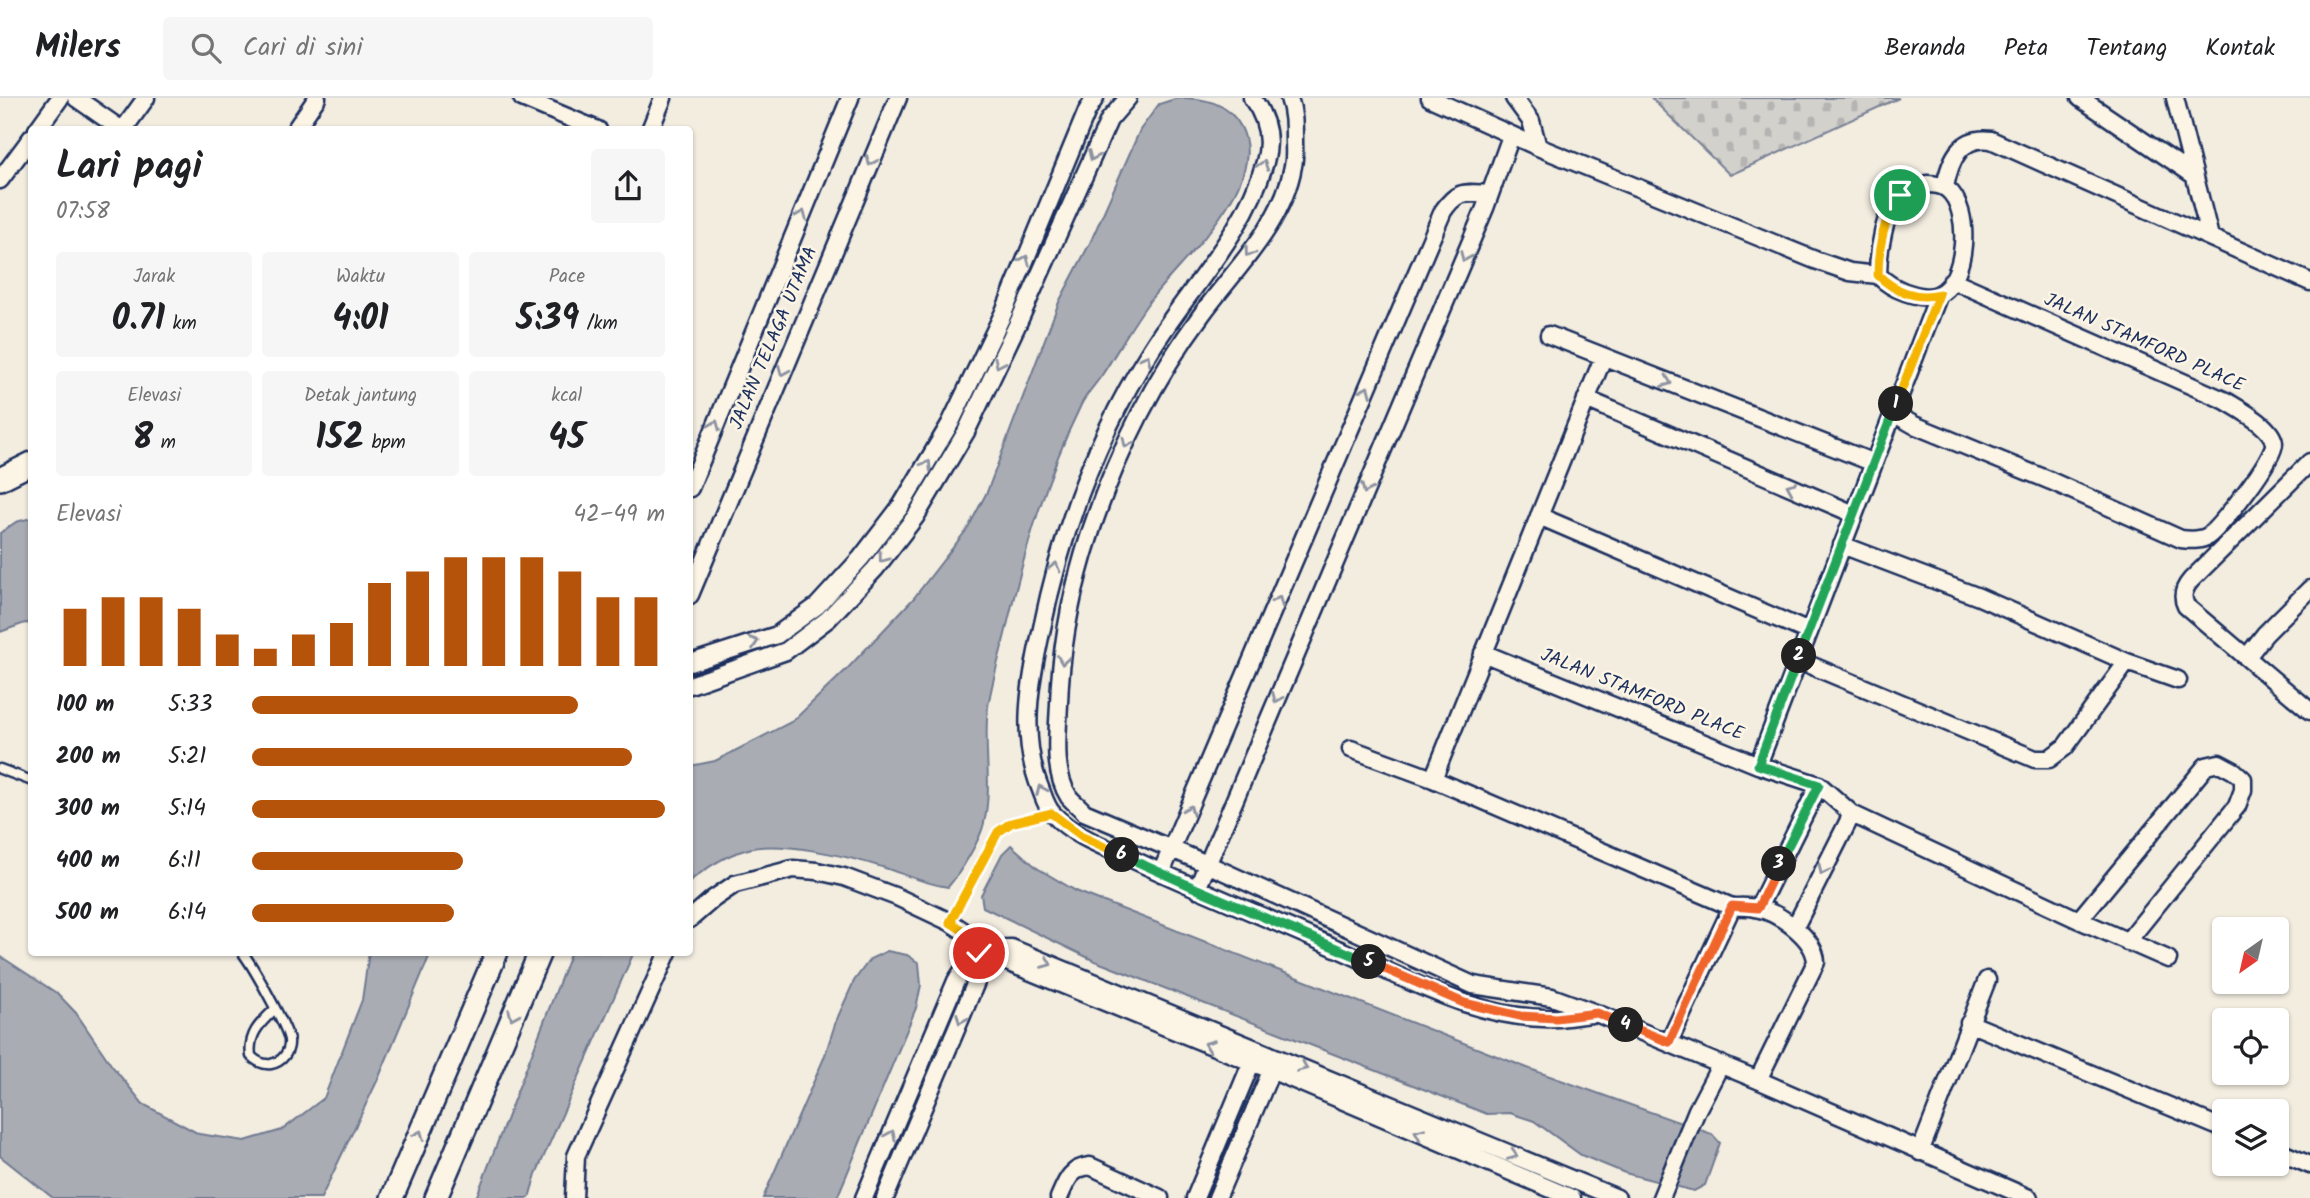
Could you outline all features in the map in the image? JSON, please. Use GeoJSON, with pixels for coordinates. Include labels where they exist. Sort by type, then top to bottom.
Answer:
{"type":"FeatureCollection","features":[{"type":"Feature","properties":{"kind":"main road"},"geometry":{"type":"LineString","coordinates":[[0,479],[28,465]]}},
{"type":"Feature","properties":{"kind":"main road"},"geometry":{"type":"LineString","coordinates":[[392,1198],[495,956]]}},
{"type":"Feature","properties":{"kind":"main road"},"geometry":{"type":"LineString","coordinates":[[436,1198],[538,956]]}},
{"type":"Feature","properties":{"kind":"street"},"geometry":{"type":"LineString","coordinates":[[40,126],[60,98]]}},
{"type":"Feature","properties":{"kind":"street"},"geometry":{"type":"LineString","coordinates":[[76,98],[117,126]]}},
{"type":"Feature","properties":{"kind":"street"},"geometry":{"type":"LineString","coordinates":[[126,126],[146,98]]}},
{"type":"Feature","properties":{"kind":"street"},"geometry":{"type":"LineString","coordinates":[[298,126],[317,98]]}},
{"type":"Feature","properties":{"kind":"street"},"geometry":{"type":"LineString","coordinates":[[522,98],[588,126]]}},
{"type":"Feature","properties":{"kind":"street"},"geometry":{"type":"LineString","coordinates":[[652,126],[663,98]]}},
{"type":"Feature","properties":{"kind":"street","name":"JALAN TELAGA UTAMA"},"geometry":{"type":"LineString","coordinates":[[693,481],[850,98]]}},
{"type":"Feature","properties":{"kind":"street","name":"JALAN TELAGA UTAMA"},"geometry":{"type":"LineString","coordinates":[[693,588],[898,98]]}},
{"type":"Feature","properties":{"kind":"street"},"geometry":{"type":"LineString","coordinates":[[693,662],[777,635],[817,606],[862,558],[901,506],[932,457],[962,400],[1003,314],[1087,111],[1096,98]]}},
{"type":"Feature","properties":{"kind":"street"},"geometry":{"type":"LineString","coordinates":[[693,684],[786,651],[828,619],[875,569],[908,527],[966,432],[1109,120],[1128,98]]}},
{"type":"Feature","properties":{"kind":"street"},"geometry":{"type":"LineString","coordinates":[[1252,98],[1263,113],[1268,134],[1266,160],[1253,193],[1238,226],[1151,350],[1119,407],[1066,530],[1051,581],[1030,685],[1028,730],[1035,774],[1051,813],[1083,837],[1197,889],[1464,1003],[1520,1016],[1556,1018],[1597,1013]]}},
{"type":"Feature","properties":{"kind":"street"},"geometry":{"type":"LineString","coordinates":[[1289,98],[1294,112],[1293,165],[1283,198],[1264,232],[1167,365],[1140,414],[1113,471],[1074,588],[1060,677],[1058,731],[1059,769],[1069,796],[1084,811],[1473,985],[1552,997],[1597,1013],[2029,1198]]}},
{"type":"Feature","properties":{"kind":"street"},"geometry":{"type":"LineString","coordinates":[[1430,98],[1511,136],[1815,260],[1850,272],[1878,275],[1896,288],[1917,296],[1939,294]]}},
{"type":"Feature","properties":{"kind":"street"},"geometry":{"type":"LineString","coordinates":[[2080,98],[2192,174]]}},
{"type":"Feature","properties":{"kind":"street"},"geometry":{"type":"LineString","coordinates":[[2175,98],[2210,237]]}},
{"type":"Feature","properties":{"kind":"street"},"geometry":{"type":"LineString","coordinates":[[1517,102],[1531,121],[1538,147]]}},
{"type":"Feature","properties":{"kind":"street"},"geometry":{"type":"LineString","coordinates":[[1197,889],[1490,194],[1511,136]]}},
{"type":"Feature","properties":{"kind":"street"},"geometry":{"type":"LineString","coordinates":[[1878,275],[1878,261],[1888,219],[1900,195],[1927,184],[1945,187],[1951,163],[1967,142],[1978,138],[1991,140],[2310,282]]}},
{"type":"Feature","properties":{"kind":"street"},"geometry":{"type":"LineString","coordinates":[[0,180],[28,142]]}},
{"type":"Feature","properties":{"kind":"street","name":"JALAN STAMFORD PLACE"},"geometry":{"type":"LineString","coordinates":[[1483,653],[1758,765],[1939,294],[1952,280],[1959,266],[1964,237],[1958,205],[1953,194],[1945,187]]}},
{"type":"Feature","properties":{"kind":"street"},"geometry":{"type":"LineString","coordinates":[[1161,873],[1443,211],[1459,193],[1490,194]]}},
{"type":"Feature","properties":{"kind":"street","name":"JALAN STAMFORD PLACE"},"geometry":{"type":"LineString","coordinates":[[1893,413],[1914,425],[2052,481],[2181,539],[2207,537],[2244,495],[2273,452],[2275,444],[2272,435],[2255,418],[2225,401],[1952,280]]}},
{"type":"Feature","properties":{"kind":"street"},"geometry":{"type":"LineString","coordinates":[[1549,335],[1874,463]]}},
{"type":"Feature","properties":{"kind":"street"},"geometry":{"type":"LineString","coordinates":[[1433,779],[1603,358]]}},
{"type":"Feature","properties":{"kind":"street"},"geometry":{"type":"LineString","coordinates":[[1586,399],[1854,514]]}},
{"type":"Feature","properties":{"kind":"street"},"geometry":{"type":"LineString","coordinates":[[2310,462],[2185,588],[2184,601],[2186,606],[2310,711]]}},
{"type":"Feature","properties":{"kind":"street"},"geometry":{"type":"LineString","coordinates":[[1539,516],[1809,632]]}},
{"type":"Feature","properties":{"kind":"street"},"geometry":{"type":"LineString","coordinates":[[1842,545],[1979,597],[2127,662],[2178,680]]}},
{"type":"Feature","properties":{"kind":"street"},"geometry":{"type":"LineString","coordinates":[[2247,657],[2265,634],[2310,589]]}},
{"type":"Feature","properties":{"kind":"street"},"geometry":{"type":"LineString","coordinates":[[1798,660],[2035,760],[2049,759],[2065,747],[2127,662]]}},
{"type":"Feature","properties":{"kind":"street"},"geometry":{"type":"LineString","coordinates":[[1352,750],[1433,779],[1732,906],[1758,908],[1795,927],[1812,947],[1816,962],[1758,1080]]}},
{"type":"Feature","properties":{"kind":"street"},"geometry":{"type":"LineString","coordinates":[[2079,920],[2207,766],[2219,763],[2234,771],[2243,779],[2244,790],[2237,806],[2127,942]]}},
{"type":"Feature","properties":{"kind":"street"},"geometry":{"type":"LineString","coordinates":[[1758,765],[1819,785],[1852,814],[2168,959]]}},
{"type":"Feature","properties":{"kind":"street"},"geometry":{"type":"LineString","coordinates":[[1758,908],[1819,785]]}},
{"type":"Feature","properties":{"kind":"street"},"geometry":{"type":"LineString","coordinates":[[1795,927],[1852,814]]}},
{"type":"Feature","properties":{"kind":"street"},"geometry":{"type":"LineString","coordinates":[[693,916],[735,884],[793,869],[844,877],[897,897],[962,930],[983,958],[982,968],[885,1198]]}},
{"type":"Feature","properties":{"kind":"street"},"geometry":{"type":"LineString","coordinates":[[1669,1042],[1732,906]]}},
{"type":"Feature","properties":{"kind":"street"},"geometry":{"type":"LineString","coordinates":[[574,1198],[576,1156],[666,956]]}},
{"type":"Feature","properties":{"kind":"street"},"geometry":{"type":"LineString","coordinates":[[864,1198],[956,981],[969,961],[983,958],[1002,960],[1617,1198]]}},
{"type":"Feature","properties":{"kind":"street"},"geometry":{"type":"LineString","coordinates":[[1920,1152],[1987,980]]}},
{"type":"Feature","properties":{"kind":"street"},"geometry":{"type":"LineString","coordinates":[[1969,1023],[2212,1124]]}},
{"type":"Feature","properties":{"kind":"street"},"geometry":{"type":"LineString","coordinates":[[1195,1198],[1254,1056]]}},
{"type":"Feature","properties":{"kind":"street"},"geometry":{"type":"LineString","coordinates":[[1217,1198],[1275,1064]]}},
{"type":"Feature","properties":{"kind":"street"},"geometry":{"type":"LineString","coordinates":[[1275,1064],[1572,1198]]}},
{"type":"Feature","properties":{"kind":"street"},"geometry":{"type":"LineString","coordinates":[[1661,1197],[1721,1064]]}},
{"type":"Feature","properties":{"kind":"street"},"geometry":{"type":"LineString","coordinates":[[2289,1156],[2310,1165]]}},
{"type":"Feature","properties":{"kind":"street"},"geometry":{"type":"LineString","coordinates":[[1059,1198],[1068,1177],[1082,1167],[1090,1166],[1160,1198]]}},
{"type":"Feature","properties":{"kind":"lane"},"geometry":{"type":"LineString","coordinates":[[0,768],[28,779]]}},
{"type":"Feature","properties":{"kind":"lane"},"geometry":{"type":"LineString","coordinates":[[245,956],[289,1038],[288,1048],[282,1059],[275,1063],[261,1064],[251,1056],[251,1037],[274,1010]]}},
{"type":"Feature","properties":{"kind":"path"},"geometry":{"type":"LineString","coordinates":[[950,922],[998,832],[1011,823],[1051,813]]}},
{"type":"Feature","properties":{"kind":"green space"},"geometry":{"type":"Polygon","coordinates":[[[1651,98],[1899,98],[1730,175],[1651,98]]]}},
{"type":"Feature","properties":{"kind":"shaded area"},"geometry":{"type":"Polygon","coordinates":[[[1178,98],[1197,99],[1214,103],[1229,112],[1241,127],[1247,149],[1244,172],[1219,219],[1151,299],[1085,397],[1057,459],[1028,544],[992,688],[987,721],[987,809],[982,830],[964,865],[948,887],[833,854],[794,848],[759,847],[723,859],[693,879],[693,765],[715,761],[793,721],[913,599],[968,528],[987,492],[1059,302],[1090,243],[1140,130],[1159,104],[1178,98]]]}},
{"type":"Feature","properties":{"kind":"shaded area"},"geometry":{"type":"Polygon","coordinates":[[[28,519],[28,624],[0,632],[0,533],[16,522],[28,519]]]}},
{"type":"Feature","properties":{"kind":"shaded area"},"geometry":{"type":"Polygon","coordinates":[[[1011,845],[1037,868],[1076,891],[1530,1069],[1712,1134],[1720,1143],[1705,1185],[1694,1191],[1625,1173],[1581,1155],[1534,1121],[1510,1113],[1487,1114],[1095,961],[983,907],[981,895],[1002,854],[1011,845]]]}},
{"type":"Feature","properties":{"kind":"shaded area"},"geometry":{"type":"Polygon","coordinates":[[[887,951],[907,955],[919,963],[921,985],[916,1008],[837,1198],[763,1198],[824,1058],[836,1021],[854,981],[870,959],[887,951]]]}},
{"type":"Feature","properties":{"kind":"shaded area"},"geometry":{"type":"Polygon","coordinates":[[[0,956],[58,994],[76,1013],[112,1066],[143,1104],[199,1134],[245,1141],[282,1130],[324,1098],[362,1000],[368,956],[429,956],[379,1077],[321,1198],[53,1198],[0,1156],[0,956]]]}},
{"type":"Feature","properties":{"kind":"shaded area"},"geometry":{"type":"Polygon","coordinates":[[[569,956],[632,956],[536,1174],[529,1198],[476,1198],[569,956]]]}},
{"type":"Feature","properties":{"kind":"route"},"geometry":{"type":"LineString","coordinates":[[979,953],[962,930],[950,922],[958,906],[998,832],[1011,823],[1051,813],[1083,837],[1197,889],[1464,1003],[1520,1016],[1556,1018],[1597,1013],[1669,1042],[1732,906],[1758,908],[1819,785],[1758,765],[1939,294],[1917,296],[1896,288],[1878,275],[1881,244],[1890,211],[1900,195]]}}]}
